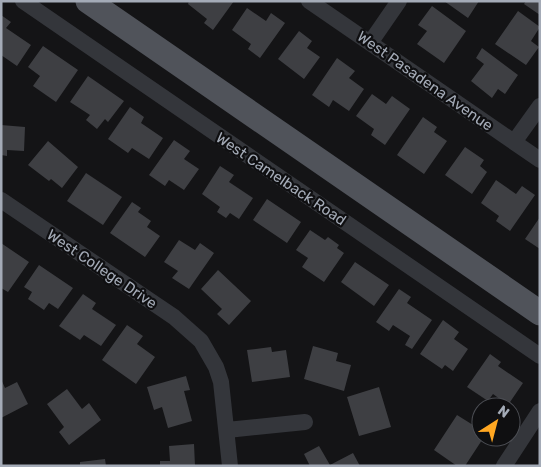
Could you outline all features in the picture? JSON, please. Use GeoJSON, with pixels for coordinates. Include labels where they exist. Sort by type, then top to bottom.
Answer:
{"type":"FeatureCollection","features":[{"type":"Feature","properties":{"kind":"main road"},"geometry":{"type":"LineString","coordinates":[[88,1],[540,313]]}},
{"type":"Feature","properties":{"kind":"street","name":"West Camelback Road"},"geometry":{"type":"LineString","coordinates":[[23,1],[540,356]]}},
{"type":"Feature","properties":{"kind":"street","name":"West Pasadena Avenue"},"geometry":{"type":"LineString","coordinates":[[309,1],[540,160]]}},
{"type":"Feature","properties":{"kind":"street"},"geometry":{"type":"LineString","coordinates":[[370,43],[398,1]]}},
{"type":"Feature","properties":{"kind":"street"},"geometry":{"type":"LineString","coordinates":[[514,142],[540,106]]}},
{"type":"Feature","properties":{"kind":"street","name":"West College Drive"},"geometry":{"type":"LineString","coordinates":[[1,200],[174,317],[201,341],[216,367],[221,382],[230,466]]}},
{"type":"Feature","properties":{"kind":"street"},"geometry":{"type":"LineString","coordinates":[[504,466],[540,411]]}},
{"type":"Feature","properties":{"kind":"street"},"geometry":{"type":"LineString","coordinates":[[227,430],[305,422]]}},
{"type":"Feature","properties":{"kind":"building"},"geometry":{"type":"Polygon","coordinates":[[[189,1],[234,1],[213,30],[204,23],[207,19],[188,4],[189,1]]]}},
{"type":"Feature","properties":{"kind":"building"},"geometry":{"type":"Polygon","coordinates":[[[444,1],[479,1],[468,18],[444,1]]]}},
{"type":"Feature","properties":{"kind":"building"},"geometry":{"type":"Polygon","coordinates":[[[526,1],[540,1],[540,15],[524,4],[526,1]]]}},
{"type":"Feature","properties":{"kind":"building"},"geometry":{"type":"Polygon","coordinates":[[[432,6],[466,31],[444,63],[417,44],[427,31],[418,25],[432,6]]]}},
{"type":"Feature","properties":{"kind":"building"},"geometry":{"type":"Polygon","coordinates":[[[247,8],[266,21],[271,13],[285,23],[260,58],[248,49],[251,44],[232,30],[247,8]]]}},
{"type":"Feature","properties":{"kind":"building"},"geometry":{"type":"Polygon","coordinates":[[[518,11],[540,27],[531,41],[539,47],[526,65],[495,44],[518,11]]]}},
{"type":"Feature","properties":{"kind":"building"},"geometry":{"type":"Polygon","coordinates":[[[1,15],[11,22],[6,28],[31,45],[17,66],[1,55],[1,15]]]}},
{"type":"Feature","properties":{"kind":"building"},"geometry":{"type":"Polygon","coordinates":[[[299,31],[312,41],[307,48],[320,57],[304,79],[278,59],[299,31]]]}},
{"type":"Feature","properties":{"kind":"building"},"geometry":{"type":"Polygon","coordinates":[[[43,46],[78,70],[56,102],[33,86],[40,76],[28,67],[43,46]]]}},
{"type":"Feature","properties":{"kind":"building"},"geometry":{"type":"Polygon","coordinates":[[[482,48],[518,75],[505,94],[498,89],[492,98],[471,81],[484,64],[476,58],[482,48]]]}},
{"type":"Feature","properties":{"kind":"building"},"geometry":{"type":"Polygon","coordinates":[[[337,58],[355,71],[349,78],[364,89],[349,111],[333,100],[329,107],[312,95],[337,58]]]}},
{"type":"Feature","properties":{"kind":"building"},"geometry":{"type":"Polygon","coordinates":[[[88,76],[124,101],[108,122],[105,119],[97,129],[86,120],[90,115],[70,102],[88,76]]]}},
{"type":"Feature","properties":{"kind":"building"},"geometry":{"type":"Polygon","coordinates":[[[372,94],[386,104],[392,96],[410,109],[385,145],[371,135],[374,129],[356,116],[372,94]]]}},
{"type":"Feature","properties":{"kind":"building"},"geometry":{"type":"Polygon","coordinates":[[[130,107],[144,117],[141,123],[163,138],[149,159],[132,148],[128,153],[108,139],[130,107]]]}},
{"type":"Feature","properties":{"kind":"building"},"geometry":{"type":"Polygon","coordinates":[[[423,117],[437,127],[434,132],[447,141],[424,174],[397,155],[423,117]]]}},
{"type":"Feature","properties":{"kind":"building"},"geometry":{"type":"Polygon","coordinates":[[[1,125],[25,127],[24,151],[7,150],[7,156],[1,155],[1,125]]]}},
{"type":"Feature","properties":{"kind":"building"},"geometry":{"type":"Polygon","coordinates":[[[174,140],[190,151],[184,159],[199,169],[184,190],[169,180],[165,186],[149,175],[174,140]]]}},
{"type":"Feature","properties":{"kind":"building"},"geometry":{"type":"Polygon","coordinates":[[[48,141],[78,167],[62,188],[28,165],[48,141]]]}},
{"type":"Feature","properties":{"kind":"building"},"geometry":{"type":"Polygon","coordinates":[[[465,147],[484,160],[480,166],[487,172],[472,194],[445,175],[465,147]]]}},
{"type":"Feature","properties":{"kind":"building"},"geometry":{"type":"Polygon","coordinates":[[[220,166],[234,175],[229,182],[253,198],[239,219],[230,213],[226,218],[217,212],[220,207],[202,194],[220,166]]]}},
{"type":"Feature","properties":{"kind":"building"},"geometry":{"type":"Polygon","coordinates":[[[86,173],[122,197],[103,225],[67,201],[86,173]]]}},
{"type":"Feature","properties":{"kind":"building"},"geometry":{"type":"Polygon","coordinates":[[[496,180],[516,194],[522,186],[535,195],[510,231],[496,221],[499,216],[481,203],[496,180]]]}},
{"type":"Feature","properties":{"kind":"building"},"geometry":{"type":"Polygon","coordinates":[[[267,199],[301,222],[287,243],[253,220],[267,199]]]}},
{"type":"Feature","properties":{"kind":"building"},"geometry":{"type":"Polygon","coordinates":[[[132,202],[141,208],[138,212],[151,221],[147,227],[160,236],[145,257],[110,233],[132,202]]]}},
{"type":"Feature","properties":{"kind":"building"},"geometry":{"type":"Polygon","coordinates":[[[540,217],[540,249],[525,239],[540,217]]]}},
{"type":"Feature","properties":{"kind":"building"},"geometry":{"type":"Polygon","coordinates":[[[310,230],[325,240],[328,237],[339,245],[337,248],[344,253],[324,282],[302,267],[308,258],[296,250],[310,230]]]}},
{"type":"Feature","properties":{"kind":"building"},"geometry":{"type":"Polygon","coordinates":[[[179,240],[195,250],[200,243],[214,253],[189,289],[172,278],[178,271],[164,262],[179,240]]]}},
{"type":"Feature","properties":{"kind":"building"},"geometry":{"type":"Polygon","coordinates":[[[1,243],[29,262],[8,292],[1,288],[1,243]]]}},
{"type":"Feature","properties":{"kind":"building"},"geometry":{"type":"Polygon","coordinates":[[[355,262],[389,285],[374,306],[341,282],[355,262]]]}},
{"type":"Feature","properties":{"kind":"building"},"geometry":{"type":"Polygon","coordinates":[[[39,265],[73,288],[58,309],[49,303],[44,310],[28,299],[32,292],[24,287],[39,265]]]}},
{"type":"Feature","properties":{"kind":"building"},"geometry":{"type":"Polygon","coordinates":[[[218,270],[251,301],[229,325],[217,314],[222,309],[201,289],[218,270]]]}},
{"type":"Feature","properties":{"kind":"building"},"geometry":{"type":"Polygon","coordinates":[[[399,289],[411,297],[407,303],[432,320],[412,349],[405,345],[410,336],[393,325],[389,331],[376,322],[399,289]]]}},
{"type":"Feature","properties":{"kind":"building"},"geometry":{"type":"Polygon","coordinates":[[[83,294],[96,303],[92,309],[116,325],[101,346],[84,335],[80,340],[59,326],[83,294]]]}},
{"type":"Feature","properties":{"kind":"building"},"geometry":{"type":"Polygon","coordinates":[[[443,320],[459,332],[454,339],[468,349],[453,371],[445,365],[442,369],[420,354],[443,320]]]}},
{"type":"Feature","properties":{"kind":"building"},"geometry":{"type":"Polygon","coordinates":[[[127,325],[143,336],[137,344],[155,357],[136,384],[102,360],[127,325]]]}},
{"type":"Feature","properties":{"kind":"building"},"geometry":{"type":"Polygon","coordinates":[[[313,346],[338,353],[336,361],[351,365],[344,391],[304,379],[313,346]]]}},
{"type":"Feature","properties":{"kind":"building"},"geometry":{"type":"Polygon","coordinates":[[[271,347],[272,352],[286,350],[290,377],[252,382],[247,350],[271,347]]]}},
{"type":"Feature","properties":{"kind":"building"},"geometry":{"type":"Polygon","coordinates":[[[490,354],[501,362],[498,366],[523,383],[513,397],[497,397],[493,394],[491,397],[482,397],[467,387],[490,354]]]}},
{"type":"Feature","properties":{"kind":"building"},"geometry":{"type":"Polygon","coordinates":[[[186,376],[190,390],[184,391],[192,421],[168,428],[162,407],[154,410],[147,387],[186,376]]]}},
{"type":"Feature","properties":{"kind":"building"},"geometry":{"type":"Polygon","coordinates":[[[1,379],[5,388],[17,382],[28,404],[1,418],[1,379]]]}},
{"type":"Feature","properties":{"kind":"building"},"geometry":{"type":"Polygon","coordinates":[[[379,387],[391,427],[359,436],[347,397],[379,387]]]}},
{"type":"Feature","properties":{"kind":"building"},"geometry":{"type":"Polygon","coordinates":[[[67,389],[82,409],[89,403],[101,420],[69,445],[59,432],[64,427],[47,404],[67,389]]]}},
{"type":"Feature","properties":{"kind":"building"},"geometry":{"type":"Polygon","coordinates":[[[457,415],[471,424],[471,447],[477,447],[465,466],[457,466],[434,450],[457,415]]]}},
{"type":"Feature","properties":{"kind":"building"},"geometry":{"type":"Polygon","coordinates":[[[194,444],[195,466],[160,466],[160,461],[170,461],[169,446],[194,444]]]}},
{"type":"Feature","properties":{"kind":"building"},"geometry":{"type":"Polygon","coordinates":[[[319,446],[330,465],[353,453],[360,466],[310,466],[304,454],[319,446]]]}},
{"type":"Feature","properties":{"kind":"building"},"geometry":{"type":"Polygon","coordinates":[[[105,459],[106,466],[80,466],[80,462],[105,459]]]}}]}
